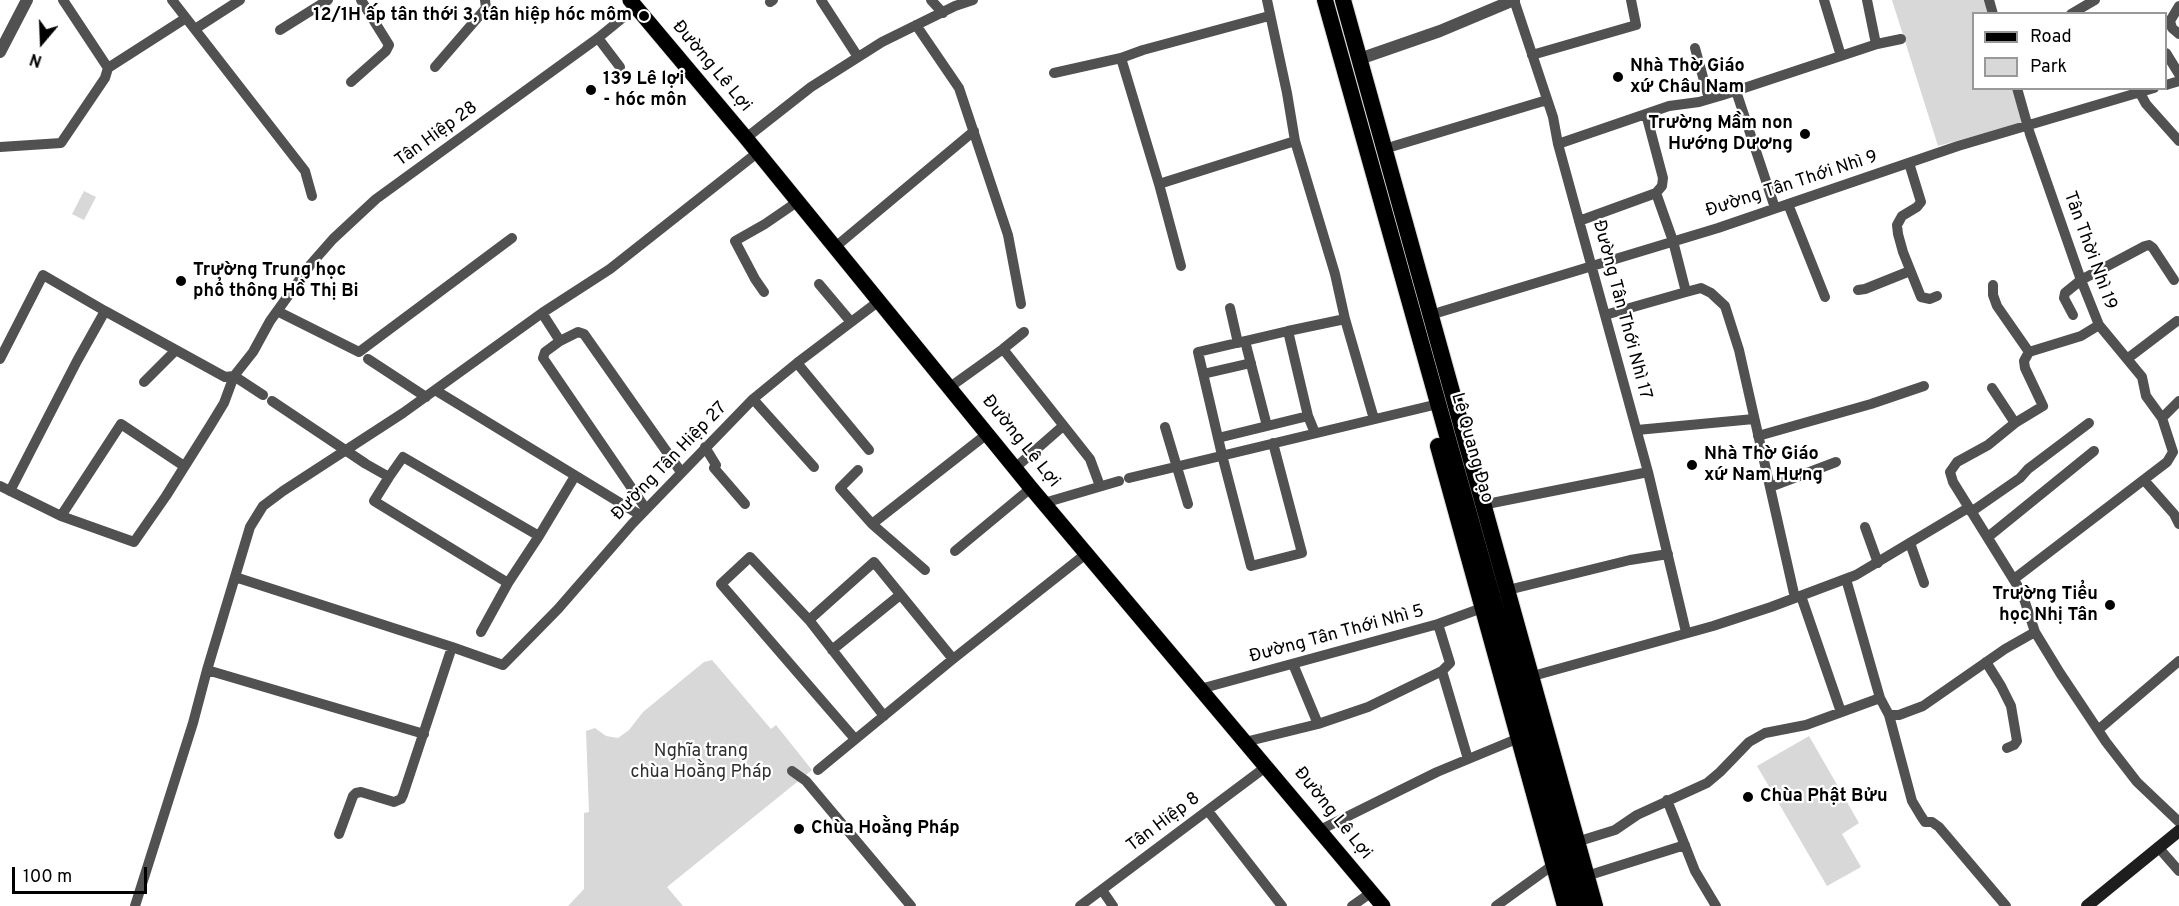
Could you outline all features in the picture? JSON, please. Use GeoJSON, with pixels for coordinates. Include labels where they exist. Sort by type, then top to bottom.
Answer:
{"type":"FeatureCollection","features":[{"type":"Feature","properties":{"kind":"highway","name":"Lê Quang Đạo"},"geometry":{"type":"LineString","coordinates":[[1315,0],[1580,906]]}},
{"type":"Feature","properties":{"kind":"highway","name":"Lê Quang Đạo"},"geometry":{"type":"LineString","coordinates":[[1325,0],[1433,406],[1482,608],[1565,906]]}},
{"type":"Feature","properties":{"kind":"highway","name":"Lê Quang Đạo"},"geometry":{"type":"LineString","coordinates":[[1343,0],[1595,906]]}},
{"type":"Feature","properties":{"kind":"highway","name":"Lê Quang Đạo"},"geometry":{"type":"LineString","coordinates":[[1353,0],[1605,906]]}},
{"type":"Feature","properties":{"kind":"main road","name":"Đường Lê Lợi"},"geometry":{"type":"LineString","coordinates":[[633,4],[746,138],[1031,488],[1383,906]]}},
{"type":"Feature","properties":{"kind":"main road"},"geometry":{"type":"LineString","coordinates":[[2088,906],[2179,831]]}},
{"type":"Feature","properties":{"kind":"street"},"geometry":{"type":"LineString","coordinates":[[0,52],[27,0]]}},
{"type":"Feature","properties":{"kind":"street"},"geometry":{"type":"LineString","coordinates":[[63,0],[108,68]]}},
{"type":"Feature","properties":{"kind":"street"},"geometry":{"type":"LineString","coordinates":[[172,0],[305,171],[312,195]]}},
{"type":"Feature","properties":{"kind":"street"},"geometry":{"type":"LineString","coordinates":[[195,29],[240,0]]}},
{"type":"Feature","properties":{"kind":"street"},"geometry":{"type":"LineString","coordinates":[[280,30],[328,0]]}},
{"type":"Feature","properties":{"kind":"street"},"geometry":{"type":"LineString","coordinates":[[351,82],[386,51],[389,45],[362,0]]}},
{"type":"Feature","properties":{"kind":"street"},"geometry":{"type":"LineString","coordinates":[[435,67],[486,8],[484,0]]}},
{"type":"Feature","properties":{"kind":"street"},"geometry":{"type":"LineString","coordinates":[[821,0],[858,57]]}},
{"type":"Feature","properties":{"kind":"street"},"geometry":{"type":"LineString","coordinates":[[932,0],[943,13]]}},
{"type":"Feature","properties":{"kind":"street"},"geometry":{"type":"LineString","coordinates":[[746,138],[811,87],[882,42],[973,0]]}},
{"type":"Feature","properties":{"kind":"street"},"geometry":{"type":"LineString","coordinates":[[1267,0],[1295,141],[1335,274],[1345,319],[1374,419]]}},
{"type":"Feature","properties":{"kind":"street"},"geometry":{"type":"LineString","coordinates":[[1532,56],[1636,25],[1631,0]]}},
{"type":"Feature","properties":{"kind":"street"},"geometry":{"type":"LineString","coordinates":[[1824,0],[1841,56]]}},
{"type":"Feature","properties":{"kind":"street"},"geometry":{"type":"LineString","coordinates":[[1867,0],[1876,45]]}},
{"type":"Feature","properties":{"kind":"street"},"geometry":{"type":"LineString","coordinates":[[2074,12],[2095,0]]}},
{"type":"Feature","properties":{"kind":"street"},"geometry":{"type":"LineString","coordinates":[[1368,56],[1440,31],[1510,1]]}},
{"type":"Feature","properties":{"kind":"street","name":"Đường Tân Thới Nhì 17"},"geometry":{"type":"LineString","coordinates":[[1510,1],[1553,117],[1558,144],[1648,472],[1686,632]]}},
{"type":"Feature","properties":{"kind":"street","name":"Tân Hiệp 28"},"geometry":{"type":"LineString","coordinates":[[61,516],[134,542],[166,496],[224,403],[234,376],[253,352],[277,311],[311,264],[333,239],[376,199],[598,38],[633,4]]}},
{"type":"Feature","properties":{"kind":"street"},"geometry":{"type":"LineString","coordinates":[[2179,6],[2170,21],[2172,28],[2179,34]]}},
{"type":"Feature","properties":{"kind":"street"},"geometry":{"type":"LineString","coordinates":[[1054,73],[1121,58],[1269,16]]}},
{"type":"Feature","properties":{"kind":"street"},"geometry":{"type":"LineString","coordinates":[[0,148],[62,143],[105,78],[108,68],[186,18]]}},
{"type":"Feature","properties":{"kind":"street"},"geometry":{"type":"LineString","coordinates":[[916,25],[959,88],[1008,235],[1021,304]]}},
{"type":"Feature","properties":{"kind":"street"},"geometry":{"type":"LineString","coordinates":[[598,38],[620,67]]}},
{"type":"Feature","properties":{"kind":"street"},"geometry":{"type":"LineString","coordinates":[[1558,144],[1669,106],[1709,99],[1901,39]]}},
{"type":"Feature","properties":{"kind":"street"},"geometry":{"type":"LineString","coordinates":[[1695,48],[1709,99]]}},
{"type":"Feature","properties":{"kind":"street"},"geometry":{"type":"LineString","coordinates":[[2167,55],[2179,74]]}},
{"type":"Feature","properties":{"kind":"street"},"geometry":{"type":"LineString","coordinates":[[1121,58],[1181,266]]}},
{"type":"Feature","properties":{"kind":"street","name":"Tân Thời Nhì 19"},"geometry":{"type":"LineString","coordinates":[[2014,579],[2167,462],[2173,452],[2162,418],[2146,396],[2142,377],[2099,325],[2080,280],[2018,90]]}},
{"type":"Feature","properties":{"kind":"street","name":"Đường Tân Thới Nhì 9"},"geometry":{"type":"LineString","coordinates":[[1440,312],[1673,241],[1958,146],[2148,90]]}},
{"type":"Feature","properties":{"kind":"street"},"geometry":{"type":"LineString","coordinates":[[1736,91],[1775,207]]}},
{"type":"Feature","properties":{"kind":"street"},"geometry":{"type":"LineString","coordinates":[[2140,93],[2146,104],[2179,141]]}},
{"type":"Feature","properties":{"kind":"street"},"geometry":{"type":"LineString","coordinates":[[1394,146],[1547,100]]}},
{"type":"Feature","properties":{"kind":"street"},"geometry":{"type":"LineString","coordinates":[[1579,220],[1656,193],[1662,186],[1663,178],[1646,114]]}},
{"type":"Feature","properties":{"kind":"street"},"geometry":{"type":"LineString","coordinates":[[834,248],[974,131]]}},
{"type":"Feature","properties":{"kind":"street"},"geometry":{"type":"LineString","coordinates":[[1159,184],[1295,141]]}},
{"type":"Feature","properties":{"kind":"street"},"geometry":{"type":"LineString","coordinates":[[135,906],[194,723],[207,670],[250,526],[262,506],[426,397],[542,313],[610,268],[758,153]]}},
{"type":"Feature","properties":{"kind":"street"},"geometry":{"type":"LineString","coordinates":[[1909,164],[1921,202],[1902,216],[1897,225],[1903,252],[1921,297],[1930,299],[1937,296]]}},
{"type":"Feature","properties":{"kind":"street"},"geometry":{"type":"LineString","coordinates":[[1656,193],[1673,241],[1686,292]]}},
{"type":"Feature","properties":{"kind":"street"},"geometry":{"type":"LineString","coordinates":[[764,292],[735,241],[797,202]]}},
{"type":"Feature","properties":{"kind":"street"},"geometry":{"type":"LineString","coordinates":[[1788,204],[1825,297]]}},
{"type":"Feature","properties":{"kind":"street"},"geometry":{"type":"LineString","coordinates":[[277,311],[359,352],[512,238]]}},
{"type":"Feature","properties":{"kind":"street"},"geometry":{"type":"LineString","coordinates":[[2073,315],[2064,296],[2080,280],[2145,246],[2149,245],[2153,248],[2174,280]]}},
{"type":"Feature","properties":{"kind":"street"},"geometry":{"type":"LineString","coordinates":[[1858,290],[1910,271]]}},
{"type":"Feature","properties":{"kind":"street"},"geometry":{"type":"LineString","coordinates":[[0,359],[43,275],[225,377],[234,376],[347,450],[366,465],[389,477]]}},
{"type":"Feature","properties":{"kind":"street"},"geometry":{"type":"LineString","coordinates":[[819,284],[851,322]]}},
{"type":"Feature","properties":{"kind":"street"},"geometry":{"type":"LineString","coordinates":[[1993,285],[1993,295],[1997,306],[2029,352]]}},
{"type":"Feature","properties":{"kind":"street"},"geometry":{"type":"LineString","coordinates":[[1605,315],[1701,288],[1711,293],[1725,306],[1739,350],[1798,597],[1841,712]]}},
{"type":"Feature","properties":{"kind":"street","name":"Đường Tân Hiệp 27"},"geometry":{"type":"LineString","coordinates":[[452,646],[503,665],[558,609],[643,512],[753,399],[879,302]]}},
{"type":"Feature","properties":{"kind":"street"},"geometry":{"type":"LineString","coordinates":[[1230,308],[1251,363],[1267,426]]}},
{"type":"Feature","properties":{"kind":"street"},"geometry":{"type":"LineString","coordinates":[[105,311],[5,489],[61,516],[120,424],[184,466]]}},
{"type":"Feature","properties":{"kind":"street"},"geometry":{"type":"LineString","coordinates":[[542,313],[560,341]]}},
{"type":"Feature","properties":{"kind":"street"},"geometry":{"type":"LineString","coordinates":[[1273,443],[1302,553],[1251,566],[1198,352],[1345,319]]}},
{"type":"Feature","properties":{"kind":"street"},"geometry":{"type":"LineString","coordinates":[[2127,359],[2177,321]]}},
{"type":"Feature","properties":{"kind":"street"},"geometry":{"type":"LineString","coordinates":[[2099,325],[2081,336],[2029,352],[2024,361],[2025,368],[2043,406],[2015,423],[1988,445],[1957,462],[1950,472],[1969,510],[2022,593],[2035,632],[2098,730],[2137,782],[2179,822]]}},
{"type":"Feature","properties":{"kind":"street"},"geometry":{"type":"LineString","coordinates":[[643,512],[543,358],[545,352],[560,341],[579,332],[584,334],[681,472]]}},
{"type":"Feature","properties":{"kind":"street"},"geometry":{"type":"LineString","coordinates":[[950,387],[1024,332]]}},
{"type":"Feature","properties":{"kind":"street"},"geometry":{"type":"LineString","coordinates":[[1288,332],[1308,416],[1315,433]]}},
{"type":"Feature","properties":{"kind":"street"},"geometry":{"type":"LineString","coordinates":[[1003,349],[1090,459],[1100,486]]}},
{"type":"Feature","properties":{"kind":"street"},"geometry":{"type":"LineString","coordinates":[[144,382],[176,350]]}},
{"type":"Feature","properties":{"kind":"street"},"geometry":{"type":"LineString","coordinates":[[368,359],[426,397]]}},
{"type":"Feature","properties":{"kind":"street"},"geometry":{"type":"LineString","coordinates":[[797,363],[869,450]]}},
{"type":"Feature","properties":{"kind":"street"},"geometry":{"type":"LineString","coordinates":[[1203,374],[1251,363]]}},
{"type":"Feature","properties":{"kind":"street"},"geometry":{"type":"LineString","coordinates":[[1758,436],[1871,404],[1924,386]]}},
{"type":"Feature","properties":{"kind":"street"},"geometry":{"type":"LineString","coordinates":[[1992,388],[2015,423]]}},
{"type":"Feature","properties":{"kind":"street"},"geometry":{"type":"LineString","coordinates":[[435,390],[575,476],[643,512]]}},
{"type":"Feature","properties":{"kind":"street"},"geometry":{"type":"LineString","coordinates":[[753,399],[814,467]]}},
{"type":"Feature","properties":{"kind":"street"},"geometry":{"type":"LineString","coordinates":[[2162,418],[2179,401]]}},
{"type":"Feature","properties":{"kind":"street"},"geometry":{"type":"LineString","coordinates":[[1044,502],[1176,466],[1433,406]]}},
{"type":"Feature","properties":{"kind":"street"},"geometry":{"type":"LineString","coordinates":[[1218,438],[1308,416]]}},
{"type":"Feature","properties":{"kind":"street"},"geometry":{"type":"LineString","coordinates":[[1636,430],[1754,419]]}},
{"type":"Feature","properties":{"kind":"street"},"geometry":{"type":"LineString","coordinates":[[1540,674],[1713,626],[1846,579],[1969,510],[2020,478],[2028,469],[2089,423]]}},
{"type":"Feature","properties":{"kind":"street"},"geometry":{"type":"LineString","coordinates":[[1015,468],[1063,426]]}},
{"type":"Feature","properties":{"kind":"street"},"geometry":{"type":"LineString","coordinates":[[1165,427],[1188,504]]}},
{"type":"Feature","properties":{"kind":"street"},"geometry":{"type":"LineString","coordinates":[[872,524],[987,434]]}},
{"type":"Feature","properties":{"kind":"street"},"geometry":{"type":"LineString","coordinates":[[705,447],[716,465],[714,468],[745,504]]}},
{"type":"Feature","properties":{"kind":"street"},"geometry":{"type":"LineString","coordinates":[[1988,537],[2094,451]]}},
{"type":"Feature","properties":{"kind":"street"},"geometry":{"type":"LineString","coordinates":[[508,583],[374,501],[389,477],[403,457],[539,536]]}},
{"type":"Feature","properties":{"kind":"street"},"geometry":{"type":"LineString","coordinates":[[1770,487],[1836,462]]}},
{"type":"Feature","properties":{"kind":"street"},"geometry":{"type":"LineString","coordinates":[[858,470],[840,488],[872,524],[925,570]]}},
{"type":"Feature","properties":{"kind":"street"},"geometry":{"type":"LineString","coordinates":[[1492,503],[1648,472]]}},
{"type":"Feature","properties":{"kind":"street"},"geometry":{"type":"LineString","coordinates":[[481,632],[508,583],[575,476]]}},
{"type":"Feature","properties":{"kind":"street"},"geometry":{"type":"LineString","coordinates":[[2144,480],[2174,514],[2179,524]]}},
{"type":"Feature","properties":{"kind":"street"},"geometry":{"type":"LineString","coordinates":[[955,551],[1031,488]]}},
{"type":"Feature","properties":{"kind":"street"},"geometry":{"type":"LineString","coordinates":[[1865,527],[1878,562]]}},
{"type":"Feature","properties":{"kind":"street"},"geometry":{"type":"LineString","coordinates":[[1910,543],[1924,583]]}},
{"type":"Feature","properties":{"kind":"street"},"geometry":{"type":"LineString","coordinates":[[818,770],[1087,553]]}},
{"type":"Feature","properties":{"kind":"street"},"geometry":{"type":"LineString","coordinates":[[1516,588],[1608,565],[1668,554]]}},
{"type":"Feature","properties":{"kind":"street"},"geometry":{"type":"LineString","coordinates":[[855,739],[721,584],[750,557],[808,620],[884,716]]}},
{"type":"Feature","properties":{"kind":"street"},"geometry":{"type":"LineString","coordinates":[[808,620],[874,562],[953,659]]}},
{"type":"Feature","properties":{"kind":"street"},"geometry":{"type":"LineString","coordinates":[[235,578],[452,646],[424,734],[400,799],[394,802],[361,792],[356,793],[352,796],[339,834]]}},
{"type":"Feature","properties":{"kind":"street"},"geometry":{"type":"LineString","coordinates":[[1846,579],[1880,698],[1889,715],[1912,801],[1925,822],[1932,822],[1939,827],[2006,906]]}},
{"type":"Feature","properties":{"kind":"street"},"geometry":{"type":"LineString","coordinates":[[832,650],[900,595]]}},
{"type":"Feature","properties":{"kind":"street","name":"Đường Tân Thới Nhì 5"},"geometry":{"type":"LineString","coordinates":[[1200,689],[1438,624],[1482,608]]}},
{"type":"Feature","properties":{"kind":"street"},"geometry":{"type":"LineString","coordinates":[[1245,742],[1318,724],[1368,707],[1442,671],[1450,663],[1438,624]]}},
{"type":"Feature","properties":{"kind":"street"},"geometry":{"type":"LineString","coordinates":[[1889,715],[1899,715],[1923,706],[1986,662],[2035,632]]}},
{"type":"Feature","properties":{"kind":"street"},"geometry":{"type":"LineString","coordinates":[[2098,730],[2179,661]]}},
{"type":"Feature","properties":{"kind":"street"},"geometry":{"type":"LineString","coordinates":[[1986,662],[2011,706],[2016,741],[2014,745],[2007,748]]}},
{"type":"Feature","properties":{"kind":"street"},"geometry":{"type":"LineString","coordinates":[[1293,664],[1318,724]]}},
{"type":"Feature","properties":{"kind":"street"},"geometry":{"type":"LineString","coordinates":[[207,670],[424,734]]}},
{"type":"Feature","properties":{"kind":"street"},"geometry":{"type":"LineString","coordinates":[[1442,671],[1468,759]]}},
{"type":"Feature","properties":{"kind":"street"},"geometry":{"type":"LineString","coordinates":[[1586,839],[1615,830],[1637,815],[1707,783],[1743,746],[1765,733],[1806,725],[1880,698]]}},
{"type":"Feature","properties":{"kind":"street"},"geometry":{"type":"LineString","coordinates":[[1320,830],[1437,772],[1519,738]]}},
{"type":"Feature","properties":{"kind":"street","name":"Tân Hiệp 8"},"geometry":{"type":"LineString","coordinates":[[1080,906],[1267,766]]}},
{"type":"Feature","properties":{"kind":"street"},"geometry":{"type":"LineString","coordinates":[[792,771],[806,781],[911,906]]}},
{"type":"Feature","properties":{"kind":"street"},"geometry":{"type":"LineString","coordinates":[[1667,800],[1695,871],[1716,906]]}},
{"type":"Feature","properties":{"kind":"street"},"geometry":{"type":"LineString","coordinates":[[1208,811],[1282,906]]}},
{"type":"Feature","properties":{"kind":"street"},"geometry":{"type":"LineString","coordinates":[[1596,873],[1685,845]]}},
{"type":"Feature","properties":{"kind":"street"},"geometry":{"type":"LineString","coordinates":[[2158,847],[2179,871]]}},
{"type":"Feature","properties":{"kind":"street"},"geometry":{"type":"LineString","coordinates":[[1497,906],[1553,865]]}},
{"type":"Feature","properties":{"kind":"street"},"geometry":{"type":"LineString","coordinates":[[1102,890],[1113,906]]}},
{"type":"Feature","properties":{"kind":"street"},"geometry":{"type":"LineString","coordinates":[[1352,906],[1372,892]]}},
{"type":"Feature","properties":{"kind":"green space"},"geometry":{"type":"Polygon","coordinates":[[[1892,0],[1986,0],[1991,12],[1972,12],[1972,90],[2015,90],[2026,122],[1938,146],[1892,0]]]}},
{"type":"Feature","properties":{"kind":"green space"},"geometry":{"type":"Polygon","coordinates":[[[84,191],[96,197],[84,220],[72,214],[84,191]]]}},
{"type":"Feature","properties":{"kind":"green space","name":"Nghĩa trang chùa Hoằng Pháp"},"geometry":{"type":"Polygon","coordinates":[[[712,660],[771,729],[776,725],[812,770],[667,887],[683,906],[568,906],[584,889],[584,813],[589,812],[586,731],[595,728],[606,736],[618,738],[629,730],[643,712],[704,662],[712,660]]]}},
{"type":"Feature","properties":{"kind":"green space"},"geometry":{"type":"Polygon","coordinates":[[[1809,736],[1859,823],[1842,834],[1861,867],[1827,886],[1757,766],[1809,736]]]}},
{"type":"Feature","properties":{"kind":"place","name":"12/1H ấp tân thới 3, tân hiệp hóc môm"},"geometry":{"type":"Point","coordinates":[644,16]}},
{"type":"Feature","properties":{"kind":"place","name":"Nhà Thờ Giáo xứ Châu Nam"},"geometry":{"type":"Point","coordinates":[1618,77]}},
{"type":"Feature","properties":{"kind":"place","name":"139 Lê lợi - hóc môn"},"geometry":{"type":"Point","coordinates":[591,90]}},
{"type":"Feature","properties":{"kind":"place","name":"Trường Mầm non Hướng Dương"},"geometry":{"type":"Point","coordinates":[1805,134]}},
{"type":"Feature","properties":{"kind":"place","name":"Trường Trung học phổ thông Hồ Thị Bi"},"geometry":{"type":"Point","coordinates":[181,281]}},
{"type":"Feature","properties":{"kind":"place","name":"Nhà Thờ Giáo xứ Nam Hưng"},"geometry":{"type":"Point","coordinates":[1692,465]}},
{"type":"Feature","properties":{"kind":"place","name":"Trường Tiểu học Nhị Tân"},"geometry":{"type":"Point","coordinates":[2110,605]}},
{"type":"Feature","properties":{"kind":"place","name":"Chùa Phật Bửu"},"geometry":{"type":"Point","coordinates":[1748,797]}},
{"type":"Feature","properties":{"kind":"place","name":"Chùa Hoằng Pháp"},"geometry":{"type":"Point","coordinates":[799,829]}}]}
